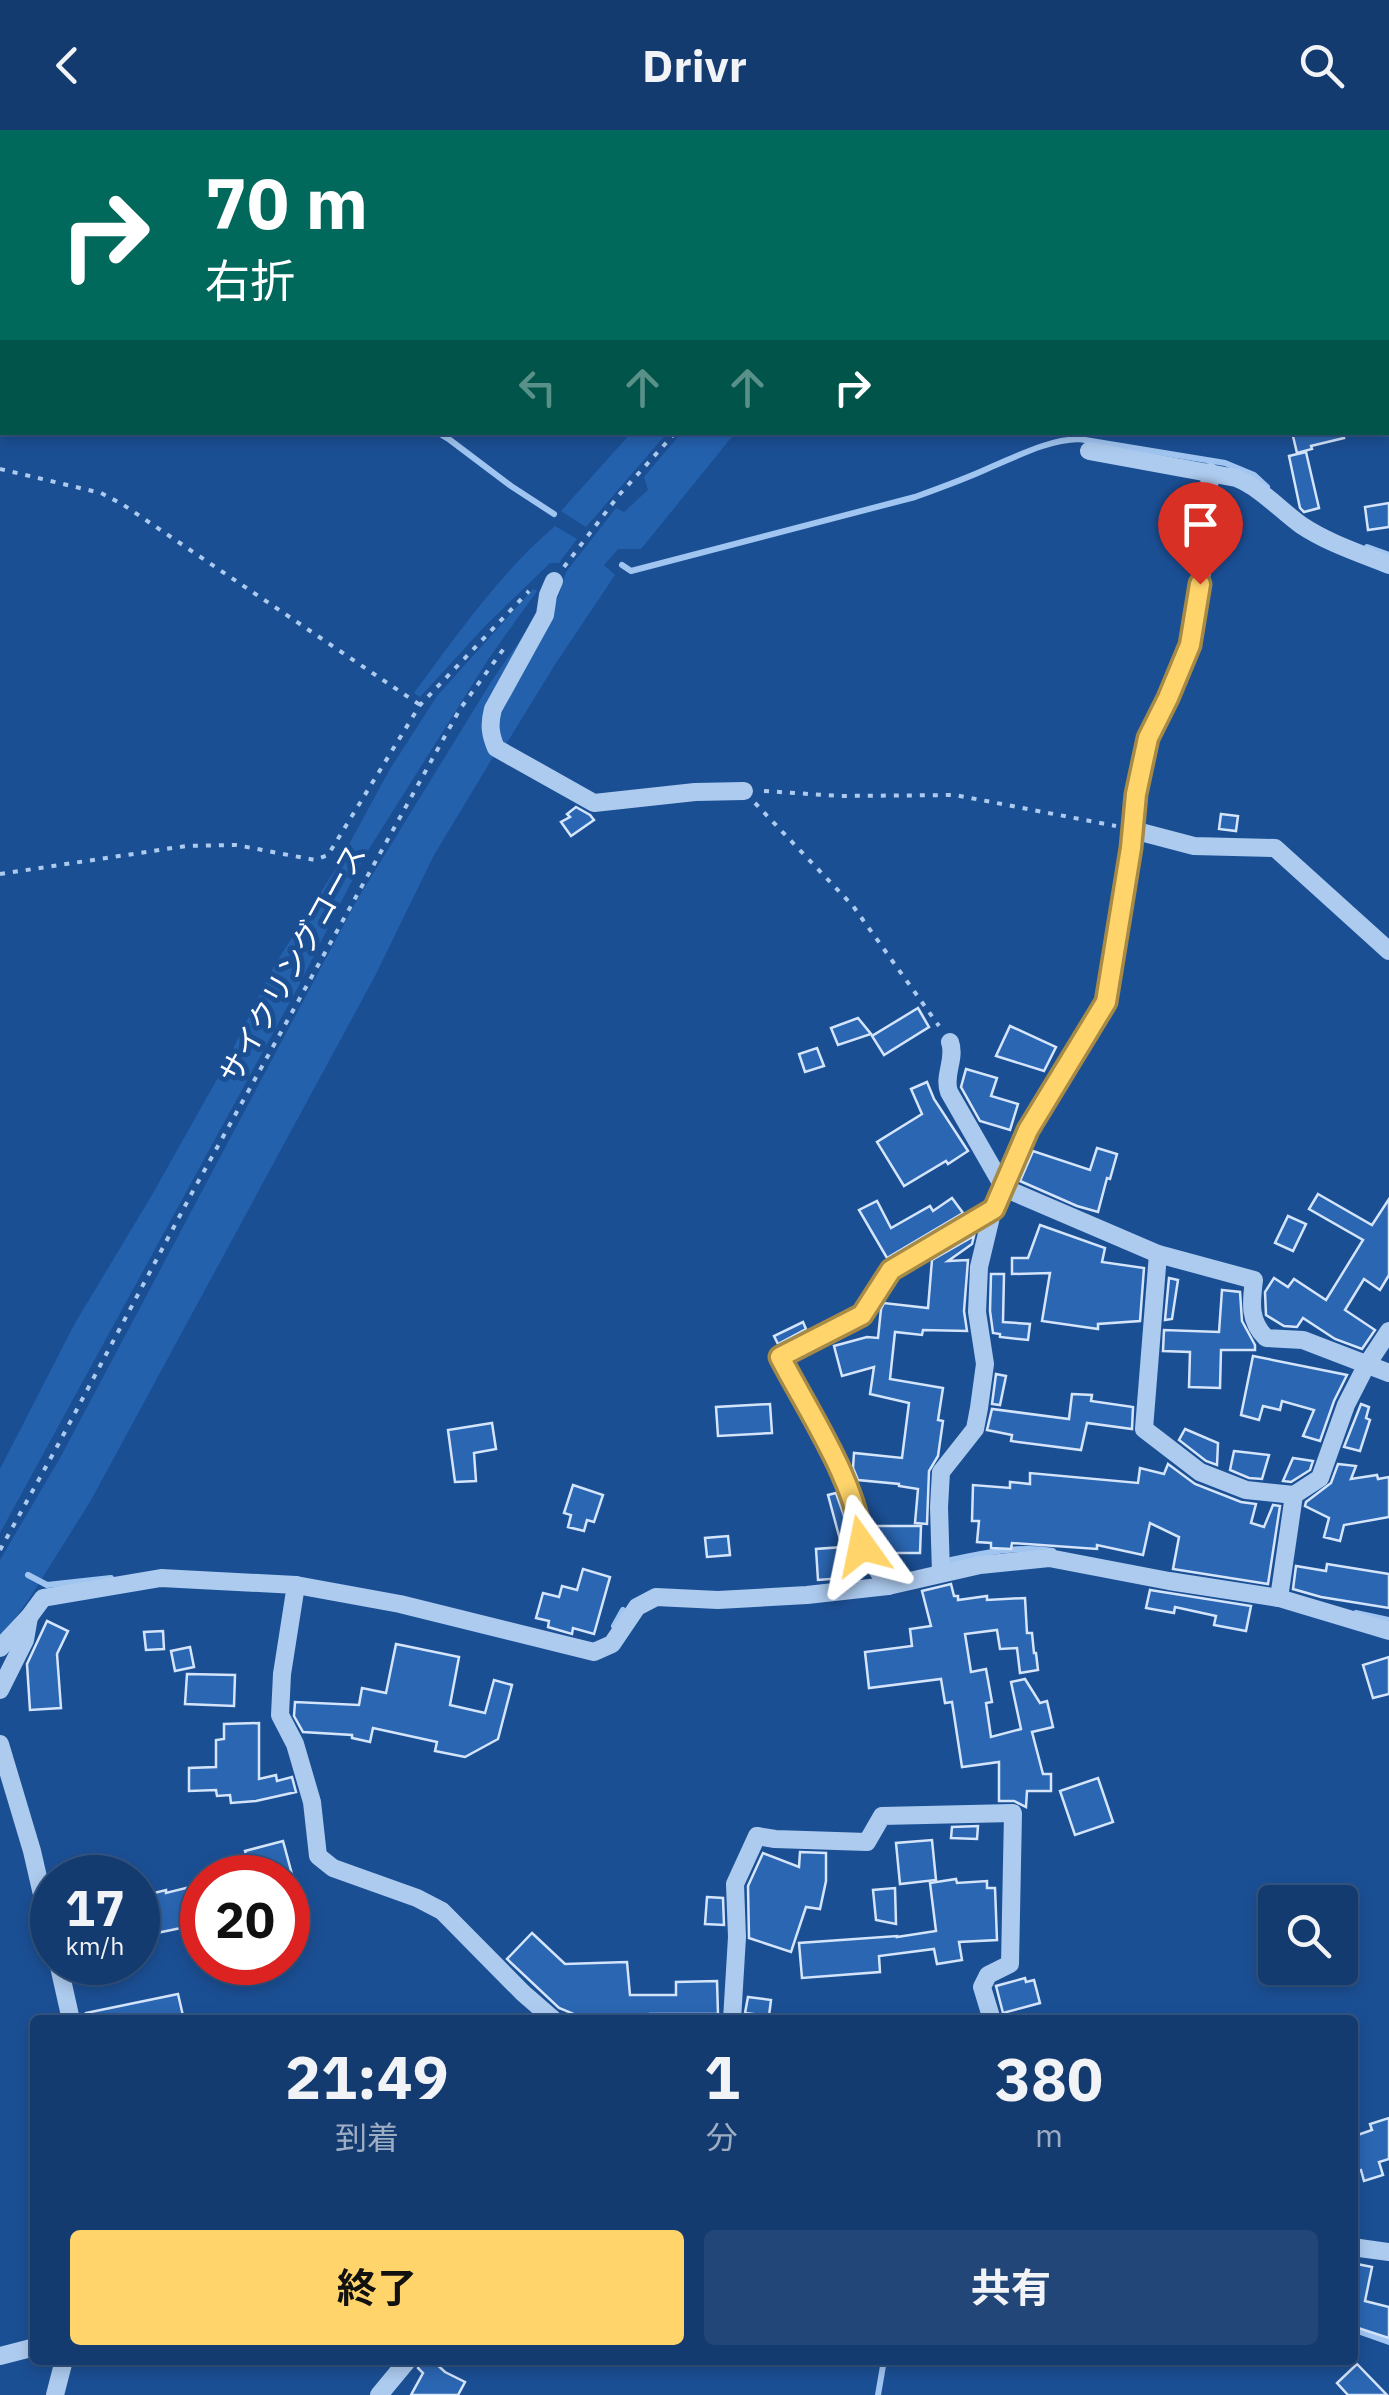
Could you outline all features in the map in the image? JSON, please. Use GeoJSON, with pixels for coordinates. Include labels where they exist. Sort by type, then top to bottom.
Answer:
{"type":"FeatureCollection","features":[{"type":"Feature","properties":{"kind":"street"},"geometry":{"type":"LineString","coordinates":[[1089,451],[1210,472],[1251,484],[1320,537],[1389,565]]}},
{"type":"Feature","properties":{"kind":"street"},"geometry":{"type":"LineString","coordinates":[[941,1573],[941,1472],[975,1429],[984,1364],[977,1312],[979,1266],[1007,1175],[1038,1114],[1106,1002],[1134,830],[1136,794],[1148,738],[1190,645],[1205,554],[1210,472]]}},
{"type":"Feature","properties":{"kind":"street"},"geometry":{"type":"LineString","coordinates":[[554,581],[545,615],[493,709],[490,736],[496,748],[594,803],[744,791]]}},
{"type":"Feature","properties":{"kind":"street"},"geometry":{"type":"LineString","coordinates":[[1134,830],[1194,846],[1275,848],[1389,951]]}},
{"type":"Feature","properties":{"kind":"street"},"geometry":{"type":"LineString","coordinates":[[950,1042],[953,1051],[946,1083],[949,1092],[1004,1188],[1158,1254],[1254,1280],[1251,1304],[1255,1327],[1266,1338],[1302,1340],[1389,1373]]}},
{"type":"Feature","properties":{"kind":"street"},"geometry":{"type":"LineString","coordinates":[[888,1586],[862,1546],[861,1528],[846,1482],[780,1357],[862,1315],[891,1270],[994,1209]]}},
{"type":"Feature","properties":{"kind":"street"},"geometry":{"type":"LineString","coordinates":[[1158,1254],[1144,1429],[1200,1472],[1246,1490],[1294,1495],[1320,1478],[1346,1405],[1389,1331]]}},
{"type":"Feature","properties":{"kind":"street"},"geometry":{"type":"LineString","coordinates":[[1279,1598],[1294,1495]]}},
{"type":"Feature","properties":{"kind":"street"},"geometry":{"type":"LineString","coordinates":[[0,1648],[43,1598],[161,1578],[296,1585],[400,1604],[594,1652],[612,1644],[637,1607],[656,1597],[718,1600],[808,1596],[888,1586],[980,1565],[1049,1558],[1279,1598],[1389,1631]]}},
{"type":"Feature","properties":{"kind":"street"},"geometry":{"type":"LineString","coordinates":[[296,1585],[282,1674],[280,1715],[294,1744],[312,1802],[318,1856],[333,1868],[442,1911],[548,2015]]}},
{"type":"Feature","properties":{"kind":"street"},"geometry":{"type":"LineString","coordinates":[[0,1690],[25,1640],[30,1617]]}},
{"type":"Feature","properties":{"kind":"street"},"geometry":{"type":"LineString","coordinates":[[0,1744],[33,1855]]}},
{"type":"Feature","properties":{"kind":"street"},"geometry":{"type":"LineString","coordinates":[[732,2015],[737,1936],[735,1884],[757,1836],[867,1842],[882,1816],[1012,1813],[1010,1964],[988,1975],[982,1987],[990,2015]]}},
{"type":"Feature","properties":{"kind":"street"},"geometry":{"type":"LineString","coordinates":[[63,1985],[70,2015]]}},
{"type":"Feature","properties":{"kind":"street"},"geometry":{"type":"LineString","coordinates":[[1358,2248],[1389,2252]]}},
{"type":"Feature","properties":{"kind":"street"},"geometry":{"type":"LineString","coordinates":[[0,2356],[30,2348]]}},
{"type":"Feature","properties":{"kind":"street"},"geometry":{"type":"LineString","coordinates":[[54,2395],[63,2365]]}},
{"type":"Feature","properties":{"kind":"street"},"geometry":{"type":"LineString","coordinates":[[379,2395],[404,2365]]}},
{"type":"Feature","properties":{"kind":"path"},"geometry":{"type":"LineString","coordinates":[[554,581],[619,495],[673,435]]}},
{"type":"Feature","properties":{"kind":"path"},"geometry":{"type":"LineString","coordinates":[[0,468],[101,493],[122,504],[420,705]]}},
{"type":"Feature","properties":{"kind":"path"},"geometry":{"type":"LineString","coordinates":[[0,874],[186,846],[236,844],[315,860],[328,855],[420,705],[528,592]]}},
{"type":"Feature","properties":{"kind":"path","name":"サイクリングコース"},"geometry":{"type":"LineString","coordinates":[[0,1550],[192,1190],[460,709],[514,634]]}},
{"type":"Feature","properties":{"kind":"path"},"geometry":{"type":"LineString","coordinates":[[744,791],[840,796],[955,795],[1134,830]]}},
{"type":"Feature","properties":{"kind":"path"},"geometry":{"type":"LineString","coordinates":[[744,791],[853,906],[950,1042]]}},
{"type":"Feature","properties":{"kind":"shaded area"},"geometry":{"type":"Polygon","coordinates":[[[629,435],[665,435],[586,527],[561,511],[629,435]]]}},
{"type":"Feature","properties":{"kind":"shaded area"},"geometry":{"type":"Polygon","coordinates":[[[679,435],[733,435],[641,549],[618,549],[604,565],[615,575],[505,746],[495,727],[559,595],[566,572],[616,508],[624,512],[648,490],[644,477],[679,435]]]}},
{"type":"Feature","properties":{"kind":"shaded area"},"geometry":{"type":"Polygon","coordinates":[[[555,526],[577,539],[559,563],[550,563],[420,697],[414,693],[498,584],[555,526]]]}},
{"type":"Feature","properties":{"kind":"shaded area"},"geometry":{"type":"Polygon","coordinates":[[[533,589],[537,591],[489,658],[364,857],[297,989],[0,1533],[0,1469],[74,1325],[225,1065],[274,966],[437,696],[533,589]]]}},
{"type":"Feature","properties":{"kind":"shaded area"},"geometry":{"type":"Polygon","coordinates":[[[536,617],[487,734],[493,757],[434,855],[375,976],[90,1502],[0,1639],[0,1560],[60,1458],[357,900],[491,682],[536,617]]]}},
{"type":"Feature","properties":{"kind":"building"},"geometry":{"type":"Polygon","coordinates":[[[1293,435],[1344,435],[1344,438],[1297,453],[1293,435]]]}},
{"type":"Feature","properties":{"kind":"building"},"geometry":{"type":"Polygon","coordinates":[[[1306,452],[1319,508],[1304,512],[1289,456],[1306,452]]]}},
{"type":"Feature","properties":{"kind":"building"},"geometry":{"type":"Polygon","coordinates":[[[1389,503],[1389,527],[1368,530],[1365,507],[1389,503]]]}},
{"type":"Feature","properties":{"kind":"building"},"geometry":{"type":"Polygon","coordinates":[[[576,807],[594,820],[571,836],[561,822],[576,807]]]}},
{"type":"Feature","properties":{"kind":"building"},"geometry":{"type":"Polygon","coordinates":[[[1221,814],[1238,816],[1236,831],[1219,829],[1221,814]]]}},
{"type":"Feature","properties":{"kind":"building"},"geometry":{"type":"Polygon","coordinates":[[[918,1008],[929,1027],[884,1055],[872,1036],[918,1008]]]}},
{"type":"Feature","properties":{"kind":"building"},"geometry":{"type":"Polygon","coordinates":[[[858,1018],[871,1034],[838,1045],[831,1028],[858,1018]]]}},
{"type":"Feature","properties":{"kind":"building"},"geometry":{"type":"Polygon","coordinates":[[[1010,1026],[1056,1047],[1044,1071],[996,1056],[1010,1026]]]}},
{"type":"Feature","properties":{"kind":"building"},"geometry":{"type":"Polygon","coordinates":[[[817,1048],[824,1066],[805,1072],[799,1054],[817,1048]]]}},
{"type":"Feature","properties":{"kind":"building"},"geometry":{"type":"Polygon","coordinates":[[[966,1069],[997,1078],[991,1096],[1018,1104],[1010,1130],[980,1121],[961,1087],[966,1069]]]}},
{"type":"Feature","properties":{"kind":"building"},"geometry":{"type":"Polygon","coordinates":[[[927,1082],[968,1151],[904,1186],[877,1142],[922,1114],[911,1089],[927,1082]]]}},
{"type":"Feature","properties":{"kind":"building"},"geometry":{"type":"Polygon","coordinates":[[[1097,1148],[1117,1154],[1098,1212],[1020,1181],[1033,1151],[1090,1170],[1097,1148]]]}},
{"type":"Feature","properties":{"kind":"building"},"geometry":{"type":"Polygon","coordinates":[[[1318,1194],[1372,1225],[1389,1199],[1389,1275],[1380,1290],[1364,1279],[1345,1310],[1375,1330],[1362,1349],[1335,1339],[1303,1318],[1297,1327],[1284,1326],[1266,1315],[1265,1292],[1274,1278],[1288,1287],[1294,1279],[1326,1300],[1363,1240],[1309,1209],[1318,1194]]]}},
{"type":"Feature","properties":{"kind":"building"},"geometry":{"type":"Polygon","coordinates":[[[952,1198],[963,1213],[887,1258],[859,1210],[877,1201],[891,1228],[930,1206],[933,1211],[952,1198]]]}},
{"type":"Feature","properties":{"kind":"building"},"geometry":{"type":"Polygon","coordinates":[[[1288,1216],[1306,1224],[1293,1251],[1275,1243],[1288,1216]]]}},
{"type":"Feature","properties":{"kind":"building"},"geometry":{"type":"Polygon","coordinates":[[[1040,1225],[1105,1248],[1102,1262],[1144,1268],[1140,1321],[1098,1324],[1098,1329],[1042,1321],[1050,1273],[1012,1274],[1012,1258],[1028,1258],[1040,1225]]]}},
{"type":"Feature","properties":{"kind":"building"},"geometry":{"type":"Polygon","coordinates":[[[974,1236],[972,1244],[948,1261],[968,1260],[964,1311],[967,1331],[923,1330],[922,1335],[895,1332],[890,1379],[943,1388],[938,1456],[929,1471],[927,1524],[915,1523],[918,1489],[858,1480],[853,1468],[854,1453],[902,1458],[909,1403],[870,1394],[874,1367],[842,1376],[834,1346],[878,1338],[884,1303],[928,1308],[932,1260],[974,1236]]]}},
{"type":"Feature","properties":{"kind":"building"},"geometry":{"type":"Polygon","coordinates":[[[991,1274],[1004,1274],[1003,1322],[1030,1324],[1028,1340],[993,1333],[991,1274]]]}},
{"type":"Feature","properties":{"kind":"building"},"geometry":{"type":"Polygon","coordinates":[[[1169,1278],[1178,1280],[1172,1319],[1165,1320],[1169,1278]]]}},
{"type":"Feature","properties":{"kind":"building"},"geometry":{"type":"Polygon","coordinates":[[[1222,1290],[1240,1292],[1242,1321],[1255,1350],[1221,1350],[1220,1388],[1189,1387],[1190,1352],[1163,1351],[1164,1330],[1219,1332],[1222,1290]]]}},
{"type":"Feature","properties":{"kind":"building"},"geometry":{"type":"Polygon","coordinates":[[[803,1322],[806,1329],[778,1344],[774,1336],[803,1322]]]}},
{"type":"Feature","properties":{"kind":"building"},"geometry":{"type":"Polygon","coordinates":[[[1253,1356],[1347,1375],[1320,1441],[1303,1436],[1314,1410],[1282,1401],[1280,1410],[1263,1406],[1259,1420],[1241,1415],[1253,1356]]]}},
{"type":"Feature","properties":{"kind":"building"},"geometry":{"type":"Polygon","coordinates":[[[996,1374],[1006,1376],[1000,1405],[992,1404],[996,1374]]]}},
{"type":"Feature","properties":{"kind":"building"},"geometry":{"type":"Polygon","coordinates":[[[1072,1394],[1092,1395],[1091,1401],[1133,1407],[1132,1429],[1087,1423],[1081,1450],[1011,1441],[1012,1435],[987,1430],[992,1409],[1069,1419],[1072,1394]]]}},
{"type":"Feature","properties":{"kind":"building"},"geometry":{"type":"Polygon","coordinates":[[[770,1404],[772,1433],[718,1436],[716,1407],[770,1404]]]}},
{"type":"Feature","properties":{"kind":"building"},"geometry":{"type":"Polygon","coordinates":[[[1361,1404],[1369,1407],[1366,1418],[1370,1420],[1360,1451],[1344,1447],[1361,1404]]]}},
{"type":"Feature","properties":{"kind":"building"},"geometry":{"type":"Polygon","coordinates":[[[492,1423],[496,1449],[474,1453],[476,1481],[455,1482],[448,1430],[492,1423]]]}},
{"type":"Feature","properties":{"kind":"building"},"geometry":{"type":"Polygon","coordinates":[[[1185,1429],[1218,1443],[1217,1465],[1179,1440],[1185,1429]]]}},
{"type":"Feature","properties":{"kind":"building"},"geometry":{"type":"Polygon","coordinates":[[[1234,1451],[1269,1455],[1262,1479],[1230,1470],[1234,1451]]]}},
{"type":"Feature","properties":{"kind":"building"},"geometry":{"type":"Polygon","coordinates":[[[1293,1458],[1313,1461],[1310,1470],[1291,1482],[1283,1481],[1293,1458]]]}},
{"type":"Feature","properties":{"kind":"building"},"geometry":{"type":"Polygon","coordinates":[[[1168,1464],[1195,1484],[1256,1504],[1251,1523],[1264,1527],[1273,1505],[1280,1506],[1268,1584],[1173,1569],[1179,1537],[1150,1523],[1143,1555],[1097,1545],[1097,1549],[1012,1543],[1011,1549],[991,1548],[991,1543],[977,1542],[979,1521],[972,1521],[973,1485],[1010,1488],[1010,1482],[1030,1484],[1030,1473],[1138,1483],[1140,1468],[1164,1474],[1168,1464]]]}},
{"type":"Feature","properties":{"kind":"building"},"geometry":{"type":"Polygon","coordinates":[[[1338,1464],[1356,1466],[1351,1479],[1389,1477],[1389,1517],[1344,1525],[1340,1541],[1324,1537],[1329,1518],[1305,1506],[1331,1483],[1338,1464]]]}},
{"type":"Feature","properties":{"kind":"building"},"geometry":{"type":"Polygon","coordinates":[[[573,1485],[603,1495],[594,1522],[587,1520],[584,1531],[568,1527],[571,1515],[564,1513],[573,1485]]]}},
{"type":"Feature","properties":{"kind":"building"},"geometry":{"type":"Polygon","coordinates":[[[836,1493],[849,1530],[856,1577],[818,1580],[816,1549],[842,1547],[828,1495],[836,1493]]]}},
{"type":"Feature","properties":{"kind":"building"},"geometry":{"type":"Polygon","coordinates":[[[873,1526],[921,1526],[920,1553],[881,1553],[874,1543],[873,1526]]]}},
{"type":"Feature","properties":{"kind":"building"},"geometry":{"type":"Polygon","coordinates":[[[728,1536],[730,1555],[707,1557],[705,1538],[728,1536]]]}},
{"type":"Feature","properties":{"kind":"building"},"geometry":{"type":"Polygon","coordinates":[[[1327,1564],[1389,1574],[1389,1608],[1293,1589],[1296,1566],[1326,1571],[1327,1564]]]}},
{"type":"Feature","properties":{"kind":"building"},"geometry":{"type":"Polygon","coordinates":[[[583,1569],[610,1577],[594,1634],[573,1628],[572,1634],[548,1627],[549,1621],[536,1618],[543,1593],[559,1597],[562,1586],[577,1590],[583,1569]]]}},
{"type":"Feature","properties":{"kind":"building"},"geometry":{"type":"Polygon","coordinates":[[[951,1584],[958,1600],[987,1596],[987,1600],[1025,1598],[1027,1633],[1032,1633],[1038,1670],[1020,1673],[1017,1648],[1000,1649],[997,1630],[965,1634],[971,1672],[986,1669],[992,1702],[986,1703],[991,1737],[1021,1729],[1011,1682],[1025,1679],[1040,1703],[1047,1701],[1053,1727],[1032,1732],[1043,1774],[1051,1774],[1051,1791],[1027,1791],[1026,1807],[1014,1801],[999,1801],[999,1762],[962,1767],[952,1702],[945,1703],[941,1679],[869,1688],[865,1652],[912,1646],[910,1629],[931,1626],[922,1591],[951,1584]]]}},
{"type":"Feature","properties":{"kind":"building"},"geometry":{"type":"Polygon","coordinates":[[[1150,1590],[1251,1606],[1246,1631],[1214,1625],[1216,1616],[1175,1607],[1174,1613],[1146,1608],[1150,1590]]]}},
{"type":"Feature","properties":{"kind":"building"},"geometry":{"type":"Polygon","coordinates":[[[47,1621],[68,1631],[57,1654],[61,1708],[30,1710],[27,1664],[47,1621]]]}},
{"type":"Feature","properties":{"kind":"building"},"geometry":{"type":"Polygon","coordinates":[[[163,1631],[164,1649],[146,1650],[144,1632],[163,1631]]]}},
{"type":"Feature","properties":{"kind":"building"},"geometry":{"type":"Polygon","coordinates":[[[396,1644],[459,1657],[450,1705],[485,1713],[494,1680],[512,1685],[498,1739],[465,1757],[435,1751],[437,1742],[373,1728],[370,1742],[352,1735],[303,1732],[294,1716],[295,1702],[359,1705],[362,1688],[386,1693],[396,1644]]]}},
{"type":"Feature","properties":{"kind":"building"},"geometry":{"type":"Polygon","coordinates":[[[190,1647],[194,1667],[175,1671],[171,1651],[190,1647]]]}},
{"type":"Feature","properties":{"kind":"building"},"geometry":{"type":"Polygon","coordinates":[[[1389,1657],[1389,1694],[1373,1698],[1363,1665],[1389,1657]]]}},
{"type":"Feature","properties":{"kind":"building"},"geometry":{"type":"Polygon","coordinates":[[[187,1674],[235,1675],[234,1706],[185,1704],[187,1674]]]}},
{"type":"Feature","properties":{"kind":"building"},"geometry":{"type":"Polygon","coordinates":[[[259,1723],[259,1779],[276,1775],[277,1781],[292,1777],[296,1792],[231,1803],[230,1795],[217,1796],[216,1790],[189,1791],[189,1768],[216,1767],[216,1740],[224,1739],[224,1724],[259,1723]]]}},
{"type":"Feature","properties":{"kind":"building"},"geometry":{"type":"Polygon","coordinates":[[[1098,1778],[1113,1822],[1075,1835],[1060,1791],[1098,1778]]]}},
{"type":"Feature","properties":{"kind":"building"},"geometry":{"type":"Polygon","coordinates":[[[978,1826],[977,1839],[951,1838],[952,1827],[978,1826]]]}},
{"type":"Feature","properties":{"kind":"building"},"geometry":{"type":"Polygon","coordinates":[[[932,1840],[936,1880],[900,1884],[896,1843],[932,1840]]]}},
{"type":"Feature","properties":{"kind":"building"},"geometry":{"type":"Polygon","coordinates":[[[283,1841],[287,1855],[246,1855],[245,1851],[283,1841]]]}},
{"type":"Feature","properties":{"kind":"building"},"geometry":{"type":"Polygon","coordinates":[[[800,1852],[826,1853],[826,1881],[820,1909],[806,1907],[791,1952],[749,1938],[748,1886],[763,1853],[799,1867],[800,1852]]]}},
{"type":"Feature","properties":{"kind":"building"},"geometry":{"type":"Polygon","coordinates":[[[956,1879],[957,1883],[987,1881],[987,1888],[995,1888],[997,1940],[959,1942],[962,1960],[937,1964],[934,1949],[879,1956],[880,1972],[802,1978],[799,1943],[936,1931],[930,1883],[956,1879]]]}},
{"type":"Feature","properties":{"kind":"building"},"geometry":{"type":"Polygon","coordinates":[[[895,1888],[896,1924],[876,1920],[873,1890],[895,1888]]]}},
{"type":"Feature","properties":{"kind":"building"},"geometry":{"type":"Polygon","coordinates":[[[180,1890],[180,1928],[160,1932],[160,1892],[180,1890]]]}},
{"type":"Feature","properties":{"kind":"building"},"geometry":{"type":"Polygon","coordinates":[[[707,1897],[723,1898],[724,1925],[705,1924],[707,1897]]]}},
{"type":"Feature","properties":{"kind":"building"},"geometry":{"type":"Polygon","coordinates":[[[532,1933],[565,1964],[627,1962],[630,1995],[676,1995],[676,1982],[717,1981],[718,2014],[576,2015],[559,2008],[507,1959],[532,1933]]]}},
{"type":"Feature","properties":{"kind":"building"},"geometry":{"type":"Polygon","coordinates":[[[1025,1978],[1026,1982],[1034,1980],[1040,2003],[1003,2013],[996,1986],[1025,1978]]]}},
{"type":"Feature","properties":{"kind":"building"},"geometry":{"type":"Polygon","coordinates":[[[178,1994],[183,2015],[86,2015],[178,1994]]]}},
{"type":"Feature","properties":{"kind":"building"},"geometry":{"type":"Polygon","coordinates":[[[748,1997],[771,2000],[769,2015],[745,2013],[748,1997]]]}},
{"type":"Feature","properties":{"kind":"building"},"geometry":{"type":"Polygon","coordinates":[[[1389,2118],[1389,2159],[1379,2162],[1383,2175],[1364,2181],[1361,2170],[1358,2171],[1358,2135],[1372,2130],[1370,2124],[1389,2118]]]}},
{"type":"Feature","properties":{"kind":"building"},"geometry":{"type":"Polygon","coordinates":[[[1358,2264],[1372,2267],[1365,2301],[1389,2307],[1389,2338],[1358,2328],[1358,2264]]]}},
{"type":"Feature","properties":{"kind":"building"},"geometry":{"type":"Polygon","coordinates":[[[437,2365],[465,2382],[458,2395],[411,2395],[423,2373],[418,2368],[437,2365]]]}},
{"type":"Feature","properties":{"kind":"building"},"geometry":{"type":"Polygon","coordinates":[[[1358,2365],[1387,2395],[1348,2395],[1337,2383],[1358,2365]]]}},
{"type":"Feature","properties":{"kind":"waterway"},"geometry":{"type":"LineString","coordinates":[[442,435],[554,514]]}},
{"type":"Feature","properties":{"kind":"waterway"},"geometry":{"type":"LineString","coordinates":[[622,565],[631,571],[915,497],[1033,449],[1067,440],[1225,463],[1254,475],[1267,487]]}},
{"type":"Feature","properties":{"kind":"waterway"},"geometry":{"type":"LineString","coordinates":[[1367,547],[1389,555]]}},
{"type":"Feature","properties":{"kind":"waterway"},"geometry":{"type":"LineString","coordinates":[[951,1560],[1015,1549],[1053,1551]]}},
{"type":"Feature","properties":{"kind":"waterway"},"geometry":{"type":"LineString","coordinates":[[28,1575],[47,1585],[111,1578]]}},
{"type":"Feature","properties":{"kind":"waterway"},"geometry":{"type":"LineString","coordinates":[[614,1626],[623,1610]]}},
{"type":"Feature","properties":{"kind":"waterway"},"geometry":{"type":"LineString","coordinates":[[1356,1613],[1389,1620]]}},
{"type":"Feature","properties":{"kind":"waterway"},"geometry":{"type":"LineString","coordinates":[[1358,2331],[1389,2342]]}},
{"type":"Feature","properties":{"kind":"waterway"},"geometry":{"type":"LineString","coordinates":[[878,2395],[883,2365]]}},
{"type":"Feature","properties":{"kind":"route"},"geometry":{"type":"LineString","coordinates":[[862,1546],[861,1528],[846,1482],[780,1357],[862,1315],[891,1270],[994,1209],[1028,1130],[1106,1002],[1136,794],[1148,738],[1190,645],[1200,584]]}}]}
